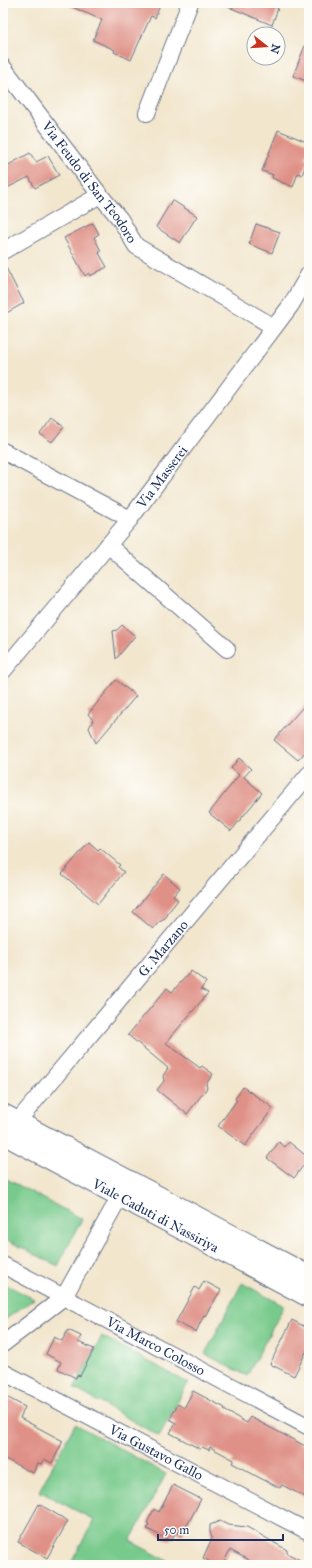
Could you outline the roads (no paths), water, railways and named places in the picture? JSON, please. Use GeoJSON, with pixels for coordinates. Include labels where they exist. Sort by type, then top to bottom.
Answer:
{"type":"FeatureCollection","features":[{"type":"Feature","properties":{"kind":"main road","name":"Viale Caduti di Nassiriya"},"geometry":{"type":"LineString","coordinates":[[8,1123],[120,1196],[309,1297]]}},
{"type":"Feature","properties":{"kind":"main road","name":"Viale Caduti di Nassiriya"},"geometry":{"type":"LineString","coordinates":[[8,1123],[309,1276]]}},
{"type":"Feature","properties":{"kind":"street"},"geometry":{"type":"LineString","coordinates":[[147,113],[190,3]]}},
{"type":"Feature","properties":{"kind":"street","name":"Via Feudo di San Teodoro"},"geometry":{"type":"LineString","coordinates":[[3,67],[100,195],[120,219],[136,246],[274,327]]}},
{"type":"Feature","properties":{"kind":"street"},"geometry":{"type":"LineString","coordinates":[[3,251],[100,195]]}},
{"type":"Feature","properties":{"kind":"street","name":"Via Masserei"},"geometry":{"type":"LineString","coordinates":[[3,670],[130,519],[291,304],[309,274]]}},
{"type":"Feature","properties":{"kind":"street"},"geometry":{"type":"LineString","coordinates":[[3,451],[130,519]]}},
{"type":"Feature","properties":{"kind":"street"},"geometry":{"type":"LineString","coordinates":[[108,545],[227,649]]}},
{"type":"Feature","properties":{"kind":"street","name":"G. Marzano"},"geometry":{"type":"LineString","coordinates":[[8,1123],[309,774]]}},
{"type":"Feature","properties":{"kind":"street"},"geometry":{"type":"LineString","coordinates":[[3,1344],[64,1297],[120,1196]]}},
{"type":"Feature","properties":{"kind":"street","name":"Via Marco Colosso"},"geometry":{"type":"LineString","coordinates":[[3,1265],[309,1427]]}},
{"type":"Feature","properties":{"kind":"street","name":"Via Gustavo Gallo"},"geometry":{"type":"LineString","coordinates":[[3,1372],[309,1532]]}}]}
